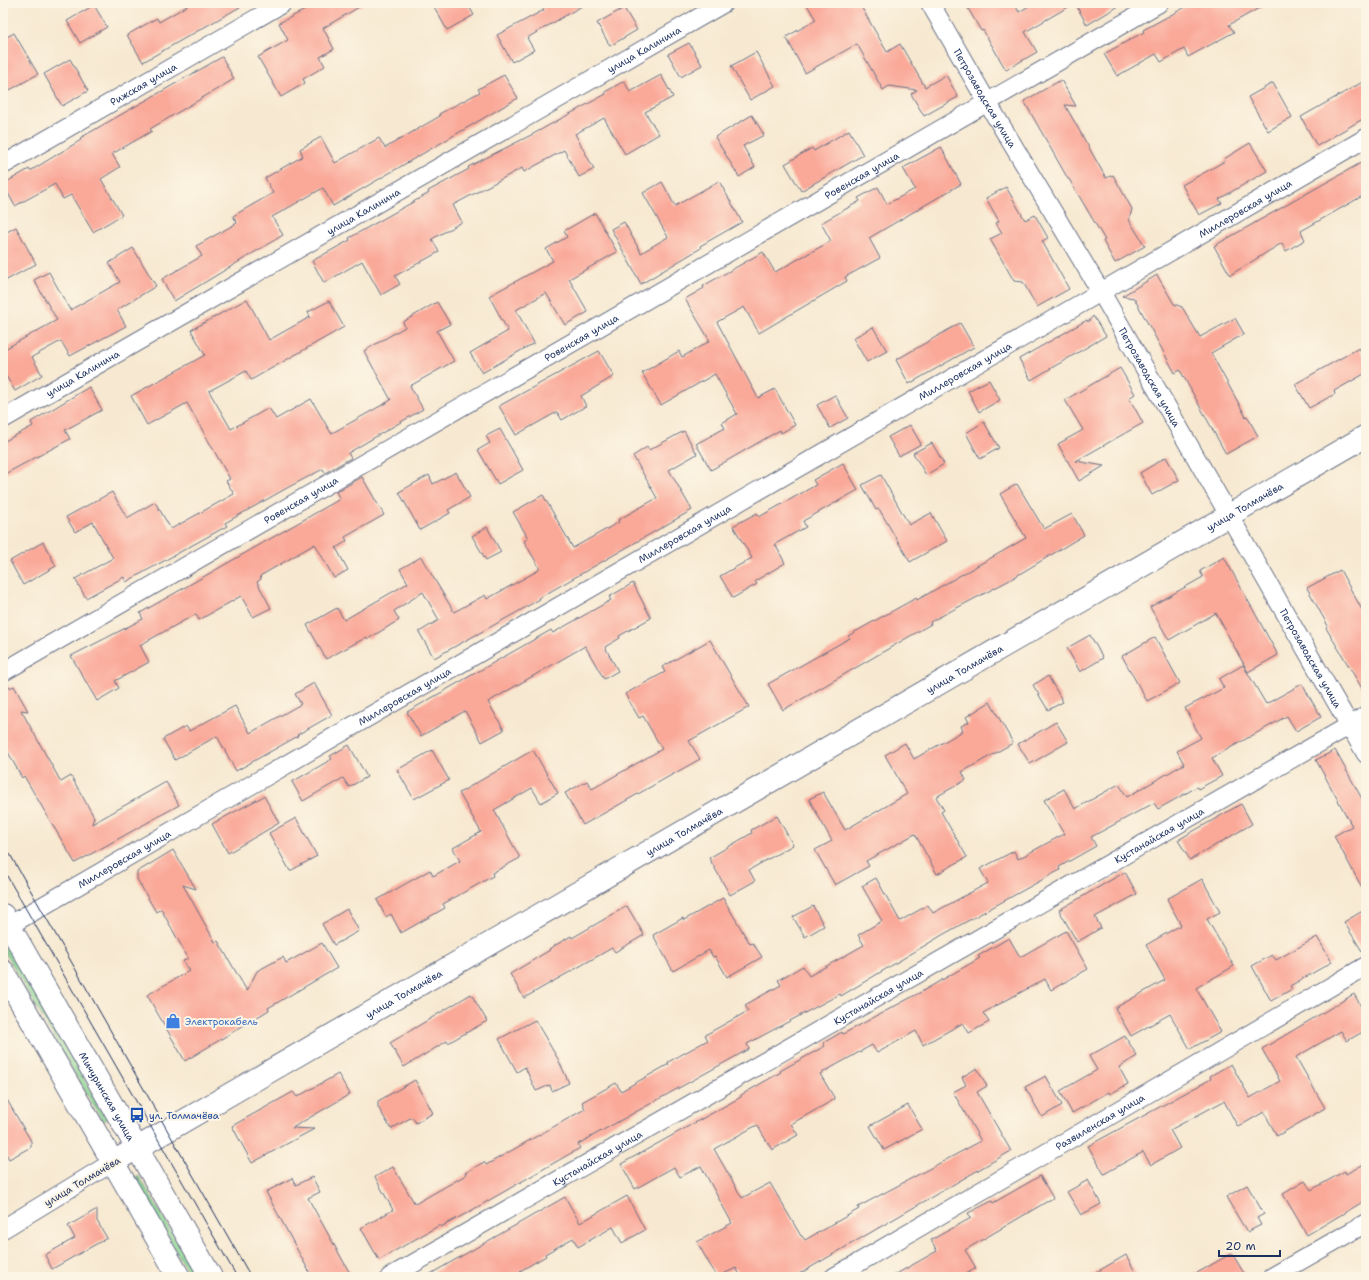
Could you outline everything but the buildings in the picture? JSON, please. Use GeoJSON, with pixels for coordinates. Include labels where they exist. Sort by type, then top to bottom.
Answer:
{"type":"FeatureCollection","features":[{"type":"Feature","properties":{"kind":"street","name":"Рижская улица"},"geometry":{"type":"LineString","coordinates":[[3,165],[282,3]]}},
{"type":"Feature","properties":{"kind":"street","name":"улица Калинина"},"geometry":{"type":"LineString","coordinates":[[3,419],[724,3]]}},
{"type":"Feature","properties":{"kind":"street","name":"Петрозаводская улица"},"geometry":{"type":"LineString","coordinates":[[930,3],[986,102],[1101,292],[1366,754]]}},
{"type":"Feature","properties":{"kind":"street","name":"Ровенская улица"},"geometry":{"type":"LineString","coordinates":[[3,672],[1159,3]]}},
{"type":"Feature","properties":{"kind":"street","name":"Миллеровская улица"},"geometry":{"type":"LineString","coordinates":[[5,923],[1366,138]]}},
{"type":"Feature","properties":{"kind":"street","name":"улица Толмачёва"},"geometry":{"type":"LineString","coordinates":[[3,1229],[113,1162],[1366,436]]}},
{"type":"Feature","properties":{"kind":"street","name":"Кустанайская улица"},"geometry":{"type":"LineString","coordinates":[[390,1277],[1366,716]]}},
{"type":"Feature","properties":{"kind":"street","name":"Мичуринская улица"},"geometry":{"type":"LineString","coordinates":[[5,923],[211,1277]]}},
{"type":"Feature","properties":{"kind":"street","name":"Развиленская улица"},"geometry":{"type":"LineString","coordinates":[[834,1277],[1366,966]]}},
{"type":"Feature","properties":{"kind":"street"},"geometry":{"type":"LineString","coordinates":[[3,971],[179,1277]]}},
{"type":"Feature","properties":{"kind":"street"},"geometry":{"type":"LineString","coordinates":[[1272,1277],[1366,1222]]}},
{"type":"Feature","properties":{"kind":"green space"},"geometry":{"type":"Polygon","coordinates":[[[8,946],[107,1119],[103,1122],[3,949],[8,946]]]}},
{"type":"Feature","properties":{"kind":"green space"},"geometry":{"type":"Polygon","coordinates":[[[139,1176],[197,1277],[191,1277],[135,1179],[139,1176]]]}},
{"type":"Feature","properties":{"kind":"tram line"},"geometry":{"type":"LineString","coordinates":[[3,842],[251,1277]]}},
{"type":"Feature","properties":{"kind":"tram line"},"geometry":{"type":"LineString","coordinates":[[3,869],[237,1277]]}},
{"type":"Feature","properties":{"kind":"place","name":"Электрокабель"},"geometry":{"type":"Point","coordinates":[173,1021]}},
{"type":"Feature","properties":{"kind":"place","name":"ул. Толмачёва"},"geometry":{"type":"Point","coordinates":[137,1115]}}]}
